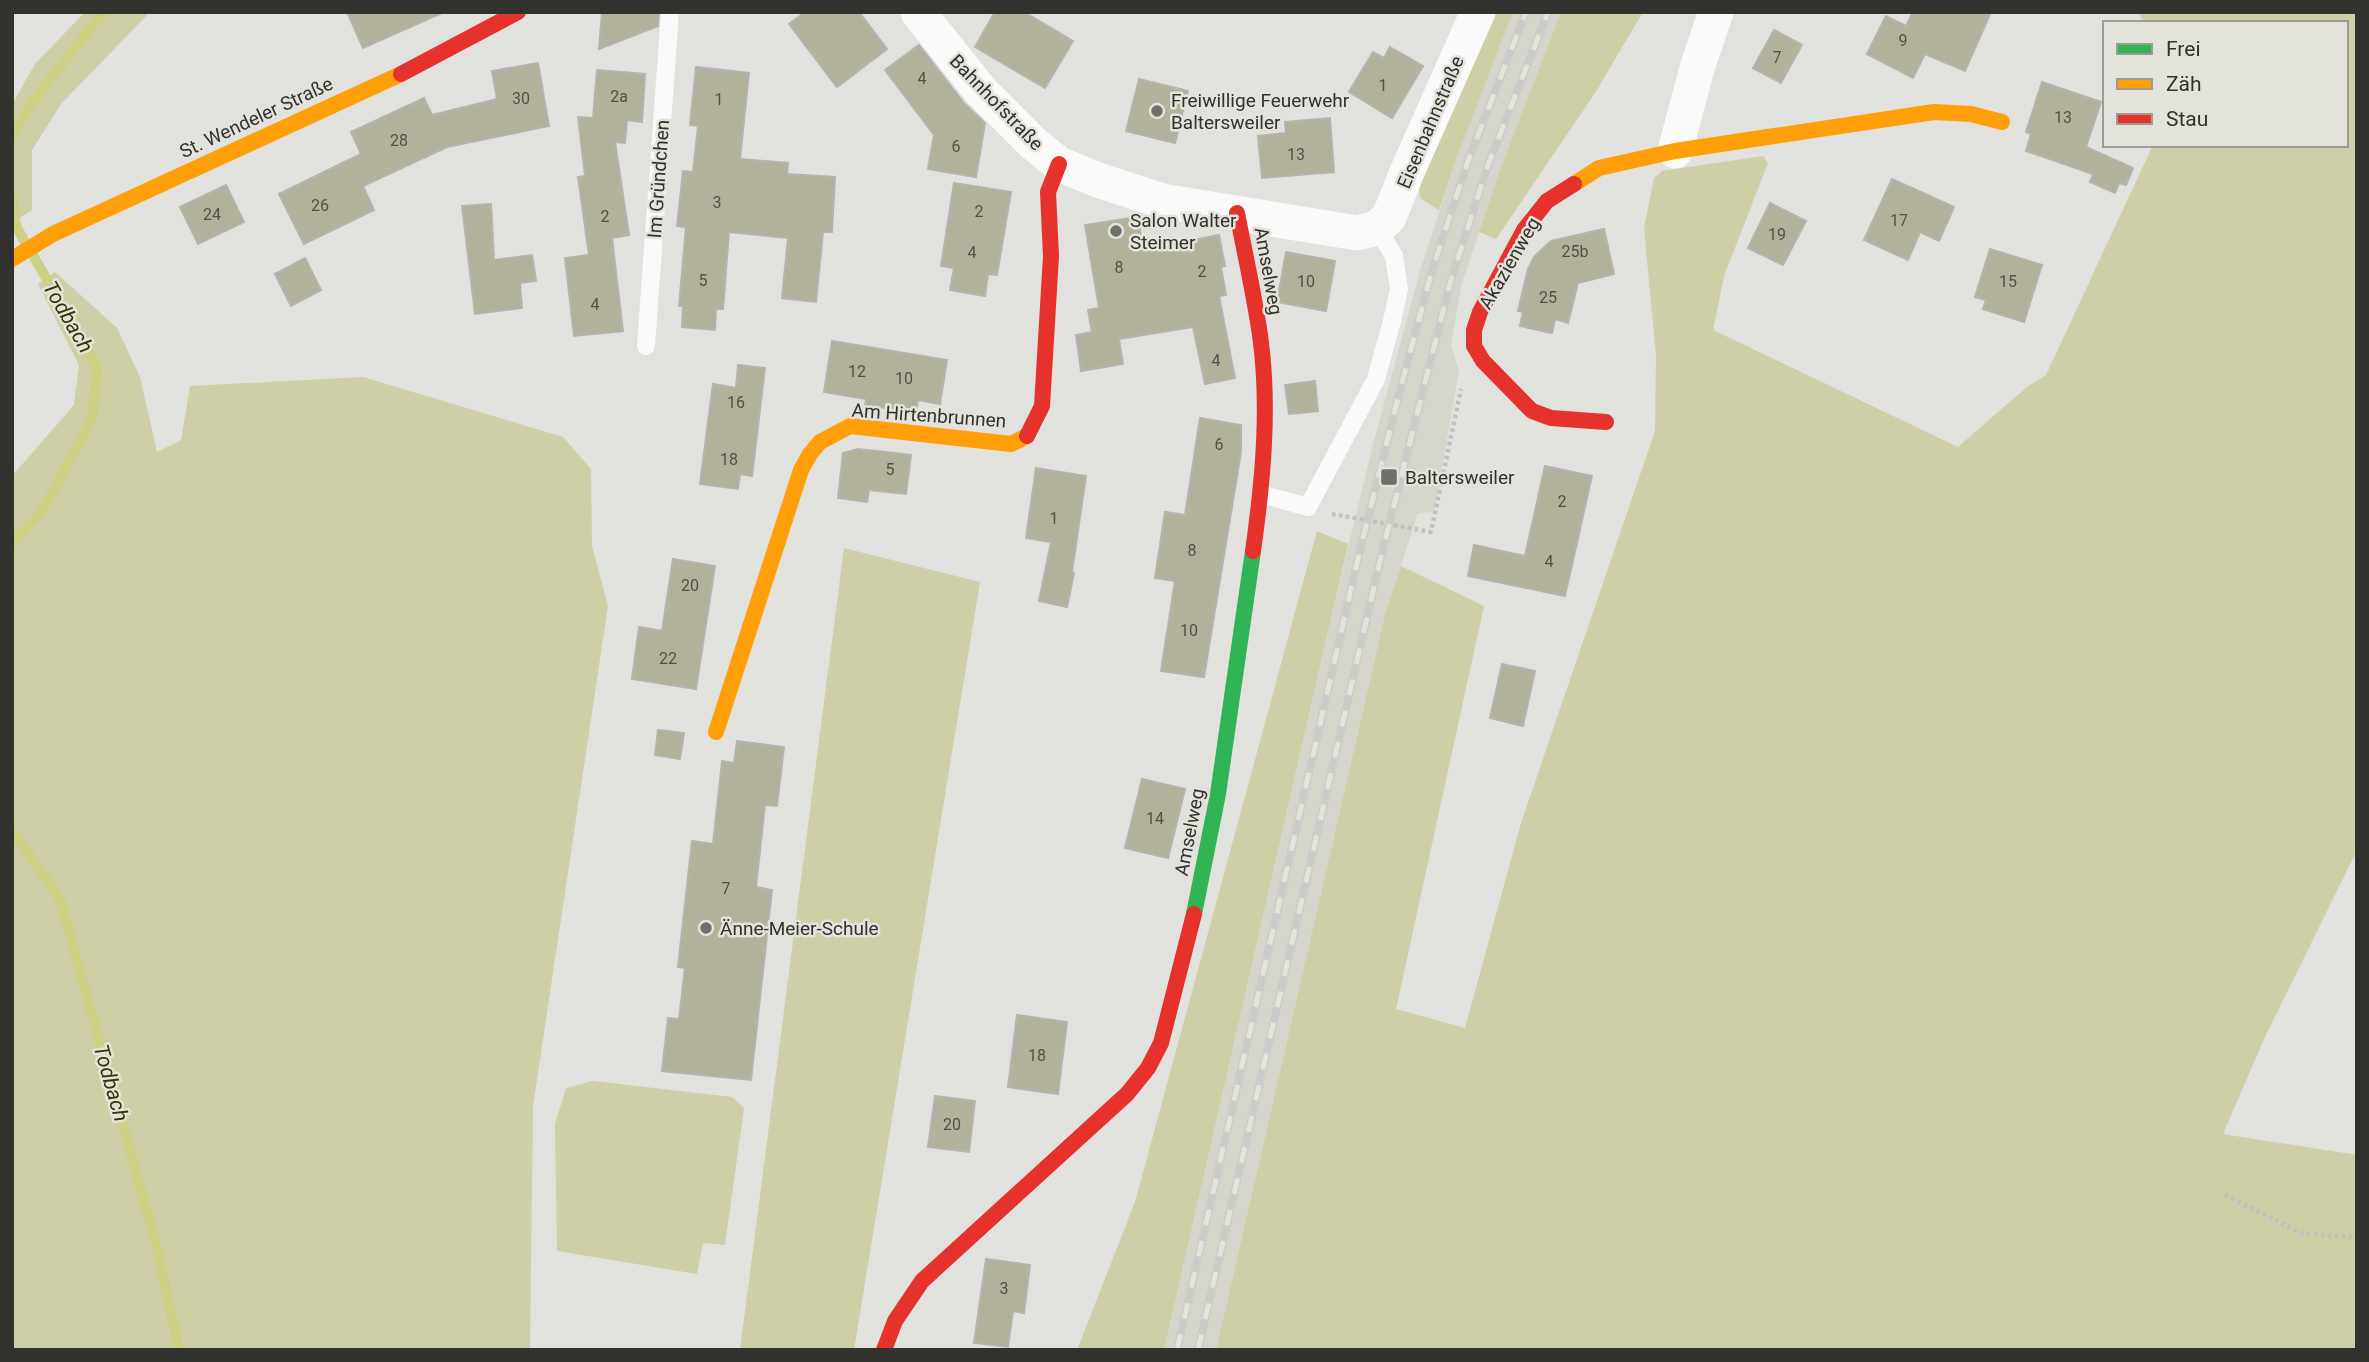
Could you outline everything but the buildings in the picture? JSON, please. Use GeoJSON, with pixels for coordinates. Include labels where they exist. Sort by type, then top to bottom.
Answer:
{"type":"FeatureCollection","features":[{"type":"Feature","properties":{"kind":"street","name":"St. Wendeler Straße"},"geometry":{"type":"LineString","coordinates":[[12,259],[53,234],[403,73],[517,12]]}},
{"type":"Feature","properties":{"kind":"street","name":"Bahnhofstraße"},"geometry":{"type":"LineString","coordinates":[[918,12],[980,90],[1033,143],[1059,164],[1162,201],[1356,233],[1377,228]]}},
{"type":"Feature","properties":{"kind":"street","name":"Eisenbahnstraße"},"geometry":{"type":"LineString","coordinates":[[1377,228],[1389,217],[1478,12]]}},
{"type":"Feature","properties":{"kind":"street"},"geometry":{"type":"LineString","coordinates":[[1675,151],[1698,65],[1716,12]]}},
{"type":"Feature","properties":{"kind":"street","name":"Akazienweg"},"geometry":{"type":"LineString","coordinates":[[1474,346],[1474,330],[1480,312],[1524,230],[1547,201],[1599,168],[1675,151],[1934,112],[1971,114],[2002,122]]}},
{"type":"Feature","properties":{"kind":"street","name":"Am Hirtenbrunnen"},"geometry":{"type":"LineString","coordinates":[[716,732],[808,453],[827,435],[850,426],[1012,444],[1029,435],[1042,406],[1051,256],[1048,192],[1059,164]]}},
{"type":"Feature","properties":{"kind":"street","name":"Amselweg"},"geometry":{"type":"LineString","coordinates":[[884,1350],[895,1321],[922,1281],[1127,1094],[1148,1068],[1161,1043],[1188,942],[1219,794],[1261,494],[1264,404],[1260,337],[1237,213]]}},
{"type":"Feature","properties":{"kind":"street"},"geometry":{"type":"LineString","coordinates":[[1474,346],[1483,360],[1532,411],[1550,418],[1606,422]]}},
{"type":"Feature","properties":{"kind":"lane","name":"Im Gründchen"},"geometry":{"type":"LineString","coordinates":[[646,346],[670,12]]}},
{"type":"Feature","properties":{"kind":"lane"},"geometry":{"type":"LineString","coordinates":[[1261,494],[1308,507],[1376,379],[1399,289],[1394,256],[1377,228]]}},
{"type":"Feature","properties":{"kind":"path"},"geometry":{"type":"LineString","coordinates":[[1308,507],[1334,515],[1431,532],[1466,362],[1474,346]]}},
{"type":"Feature","properties":{"kind":"path"},"geometry":{"type":"LineString","coordinates":[[2225,1195],[2303,1234],[2357,1237]]}},
{"type":"Feature","properties":{"kind":"shaded area"},"geometry":{"type":"Polygon","coordinates":[[[1513,12],[1561,12],[1499,172],[1462,283],[1451,345],[1459,371],[1434,512],[1418,513],[1385,615],[1216,1350],[1164,1350],[1373,444],[1420,271],[1457,157],[1513,12]]]}},
{"type":"Feature","properties":{"kind":"green space"},"geometry":{"type":"Polygon","coordinates":[[[85,12],[150,12],[61,104],[32,150],[32,210],[12,223],[12,105],[35,64],[85,12]]]}},
{"type":"Feature","properties":{"kind":"green space"},"geometry":{"type":"Polygon","coordinates":[[[1494,12],[1513,12],[1439,210],[1421,199],[1416,178],[1494,12]]]}},
{"type":"Feature","properties":{"kind":"green space"},"geometry":{"type":"Polygon","coordinates":[[[1561,12],[1643,12],[1595,93],[1496,239],[1479,232],[1499,172],[1561,12]]]}},
{"type":"Feature","properties":{"kind":"green space"},"geometry":{"type":"Polygon","coordinates":[[[2138,12],[2357,12],[2357,850],[2264,1039],[2223,1134],[2357,1155],[2357,1350],[1216,1350],[1385,615],[1401,566],[1484,606],[1396,1009],[1465,1028],[1521,823],[1655,431],[1656,356],[1644,228],[1654,178],[1662,171],[1763,156],[1768,163],[1724,276],[1713,330],[1958,447],[2028,386],[2046,375],[2152,147],[2348,147],[2348,21],[2143,21],[2138,12]]]}},
{"type":"Feature","properties":{"kind":"green space"},"geometry":{"type":"Polygon","coordinates":[[[55,272],[117,328],[140,377],[157,452],[181,440],[190,386],[363,377],[563,437],[591,469],[592,546],[608,606],[533,1106],[530,1350],[12,1350],[12,476],[74,405],[79,365],[38,284],[55,272]]]}},
{"type":"Feature","properties":{"kind":"green space"},"geometry":{"type":"Polygon","coordinates":[[[1317,531],[1348,544],[1164,1350],[1077,1350],[1135,1202],[1317,531]]]}},
{"type":"Feature","properties":{"kind":"green space"},"geometry":{"type":"Polygon","coordinates":[[[844,548],[980,582],[854,1350],[740,1350],[844,548]]]}},
{"type":"Feature","properties":{"kind":"green space"},"geometry":{"type":"Polygon","coordinates":[[[593,1081],[732,1097],[744,1108],[725,1245],[703,1243],[697,1274],[557,1251],[555,1124],[566,1088],[593,1081]]]}},
{"type":"Feature","properties":{"kind":"waterway","name":"Todbach"},"geometry":{"type":"LineString","coordinates":[[12,137],[31,104],[103,12]]}},
{"type":"Feature","properties":{"kind":"waterway","name":"Todbach"},"geometry":{"type":"LineString","coordinates":[[12,198],[16,226],[26,244]]}},
{"type":"Feature","properties":{"kind":"waterway","name":"Todbach"},"geometry":{"type":"LineString","coordinates":[[12,544],[42,511],[92,420],[97,367],[34,257]]}},
{"type":"Feature","properties":{"kind":"waterway","name":"Todbach"},"geometry":{"type":"LineString","coordinates":[[12,830],[60,899],[156,1244],[179,1350]]}},
{"type":"Feature","properties":{"kind":"railway"},"geometry":{"type":"LineString","coordinates":[[1177,1350],[1359,554],[1398,398],[1431,274],[1468,161],[1526,12]]}},
{"type":"Feature","properties":{"kind":"railway"},"geometry":{"type":"LineString","coordinates":[[1198,1350],[1380,561],[1451,280],[1487,168],[1548,12]]}},
{"type":"Feature","properties":{"kind":"traffic: fast"},"geometry":{"type":"LineString","coordinates":[[1194,914],[1218,794],[1253,551]]}},
{"type":"Feature","properties":{"kind":"traffic: slow"},"geometry":{"type":"LineString","coordinates":[[12,259],[53,234],[401,74]]}},
{"type":"Feature","properties":{"kind":"traffic: slow"},"geometry":{"type":"LineString","coordinates":[[1574,184],[1599,168],[1675,151],[1934,112],[1971,114],[2002,122]]}},
{"type":"Feature","properties":{"kind":"traffic: slow"},"geometry":{"type":"LineString","coordinates":[[716,732],[801,470],[820,442],[850,426],[1011,444],[1027,436]]}},
{"type":"Feature","properties":{"kind":"traffic: jam"},"geometry":{"type":"LineString","coordinates":[[401,74],[518,12]]}},
{"type":"Feature","properties":{"kind":"traffic: jam"},"geometry":{"type":"LineString","coordinates":[[1027,436],[1042,406],[1051,256],[1048,192],[1059,164]]}},
{"type":"Feature","properties":{"kind":"traffic: jam"},"geometry":{"type":"LineString","coordinates":[[1574,184],[1547,201],[1524,230],[1480,312],[1474,330],[1474,346],[1483,361],[1532,411],[1551,418],[1606,422]]}},
{"type":"Feature","properties":{"kind":"traffic: jam"},"geometry":{"type":"LineString","coordinates":[[1237,213],[1258,320],[1265,389],[1262,470],[1253,551]]}},
{"type":"Feature","properties":{"kind":"traffic: jam"},"geometry":{"type":"LineString","coordinates":[[884,1350],[895,1321],[922,1281],[1127,1094],[1148,1068],[1161,1043],[1194,914]]}},
{"type":"Feature","properties":{"kind":"place","name":"Freiwillige Feuerwehr Baltersweiler"},"geometry":{"type":"Point","coordinates":[1157,111]}},
{"type":"Feature","properties":{"kind":"place","name":"Salon Walter Steimer"},"geometry":{"type":"Point","coordinates":[1116,231]}},
{"type":"Feature","properties":{"kind":"place","name":"Baltersweiler"},"geometry":{"type":"Point","coordinates":[1389,477]}},
{"type":"Feature","properties":{"kind":"place","name":"Änne-Meier-Schule"},"geometry":{"type":"Point","coordinates":[706,928]}}]}
